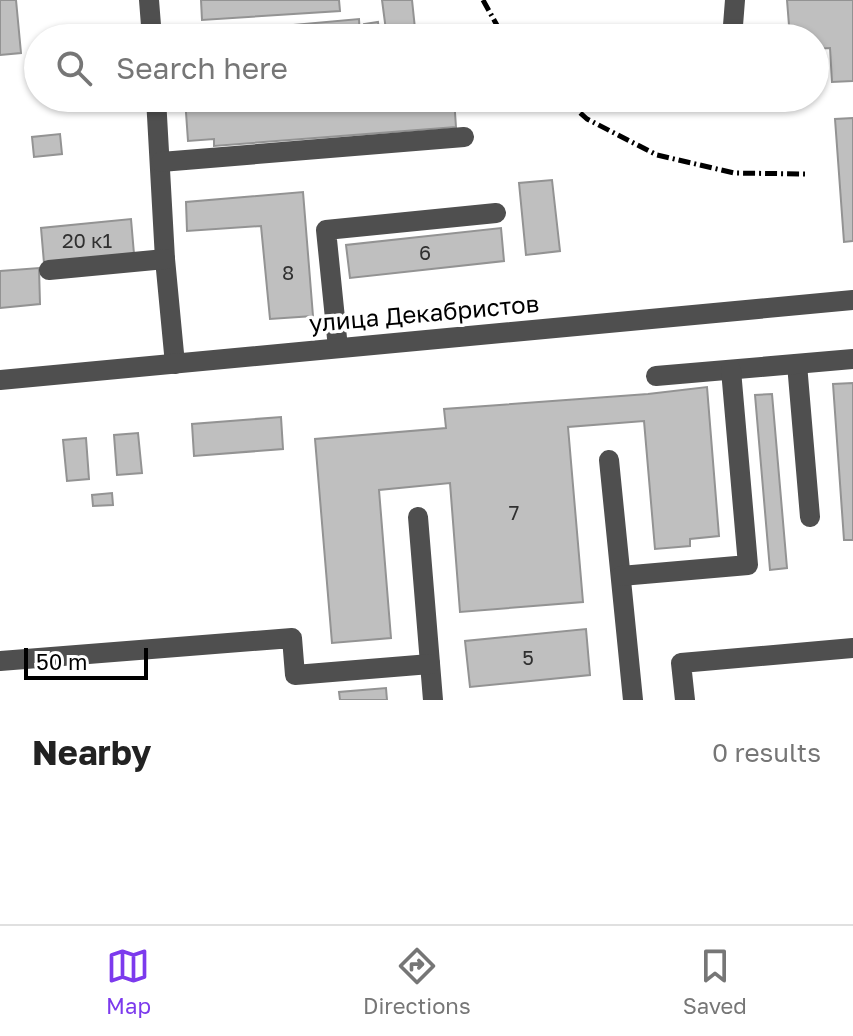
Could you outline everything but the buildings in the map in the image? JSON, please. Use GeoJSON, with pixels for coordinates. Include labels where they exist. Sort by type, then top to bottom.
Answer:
{"type":"FeatureCollection","features":[{"type":"Feature","properties":{"kind":"street"},"geometry":{"type":"LineString","coordinates":[[149,0],[151,24]]}},
{"type":"Feature","properties":{"kind":"street"},"geometry":{"type":"LineString","coordinates":[[733,24],[735,0]]}},
{"type":"Feature","properties":{"kind":"street"},"geometry":{"type":"LineString","coordinates":[[157,112],[165,259],[175,364]]}},
{"type":"Feature","properties":{"kind":"street"},"geometry":{"type":"LineString","coordinates":[[161,162],[464,137]]}},
{"type":"Feature","properties":{"kind":"street"},"geometry":{"type":"LineString","coordinates":[[338,348],[326,230],[496,213]]}},
{"type":"Feature","properties":{"kind":"street"},"geometry":{"type":"LineString","coordinates":[[49,270],[165,259]]}},
{"type":"Feature","properties":{"kind":"street","name":"улица Декабристов"},"geometry":{"type":"LineString","coordinates":[[0,380],[853,300]]}},
{"type":"Feature","properties":{"kind":"street"},"geometry":{"type":"LineString","coordinates":[[656,376],[853,359]]}},
{"type":"Feature","properties":{"kind":"street"},"geometry":{"type":"LineString","coordinates":[[797,364],[810,517]]}},
{"type":"Feature","properties":{"kind":"street"},"geometry":{"type":"LineString","coordinates":[[621,576],[748,565],[731,370]]}},
{"type":"Feature","properties":{"kind":"street"},"geometry":{"type":"LineString","coordinates":[[609,460],[633,700]]}},
{"type":"Feature","properties":{"kind":"street"},"geometry":{"type":"LineString","coordinates":[[418,517],[433,700]]}},
{"type":"Feature","properties":{"kind":"street"},"geometry":{"type":"LineString","coordinates":[[0,661],[292,638],[295,675],[430,664]]}},
{"type":"Feature","properties":{"kind":"street"},"geometry":{"type":"LineString","coordinates":[[685,700],[681,663],[853,648]]}},
{"type":"Feature","properties":{"kind":"railway"},"geometry":{"type":"LineString","coordinates":[[483,0],[496,24]]}},
{"type":"Feature","properties":{"kind":"railway"},"geometry":{"type":"LineString","coordinates":[[579,112],[587,119],[657,155],[734,173],[805,174]]}}]}
